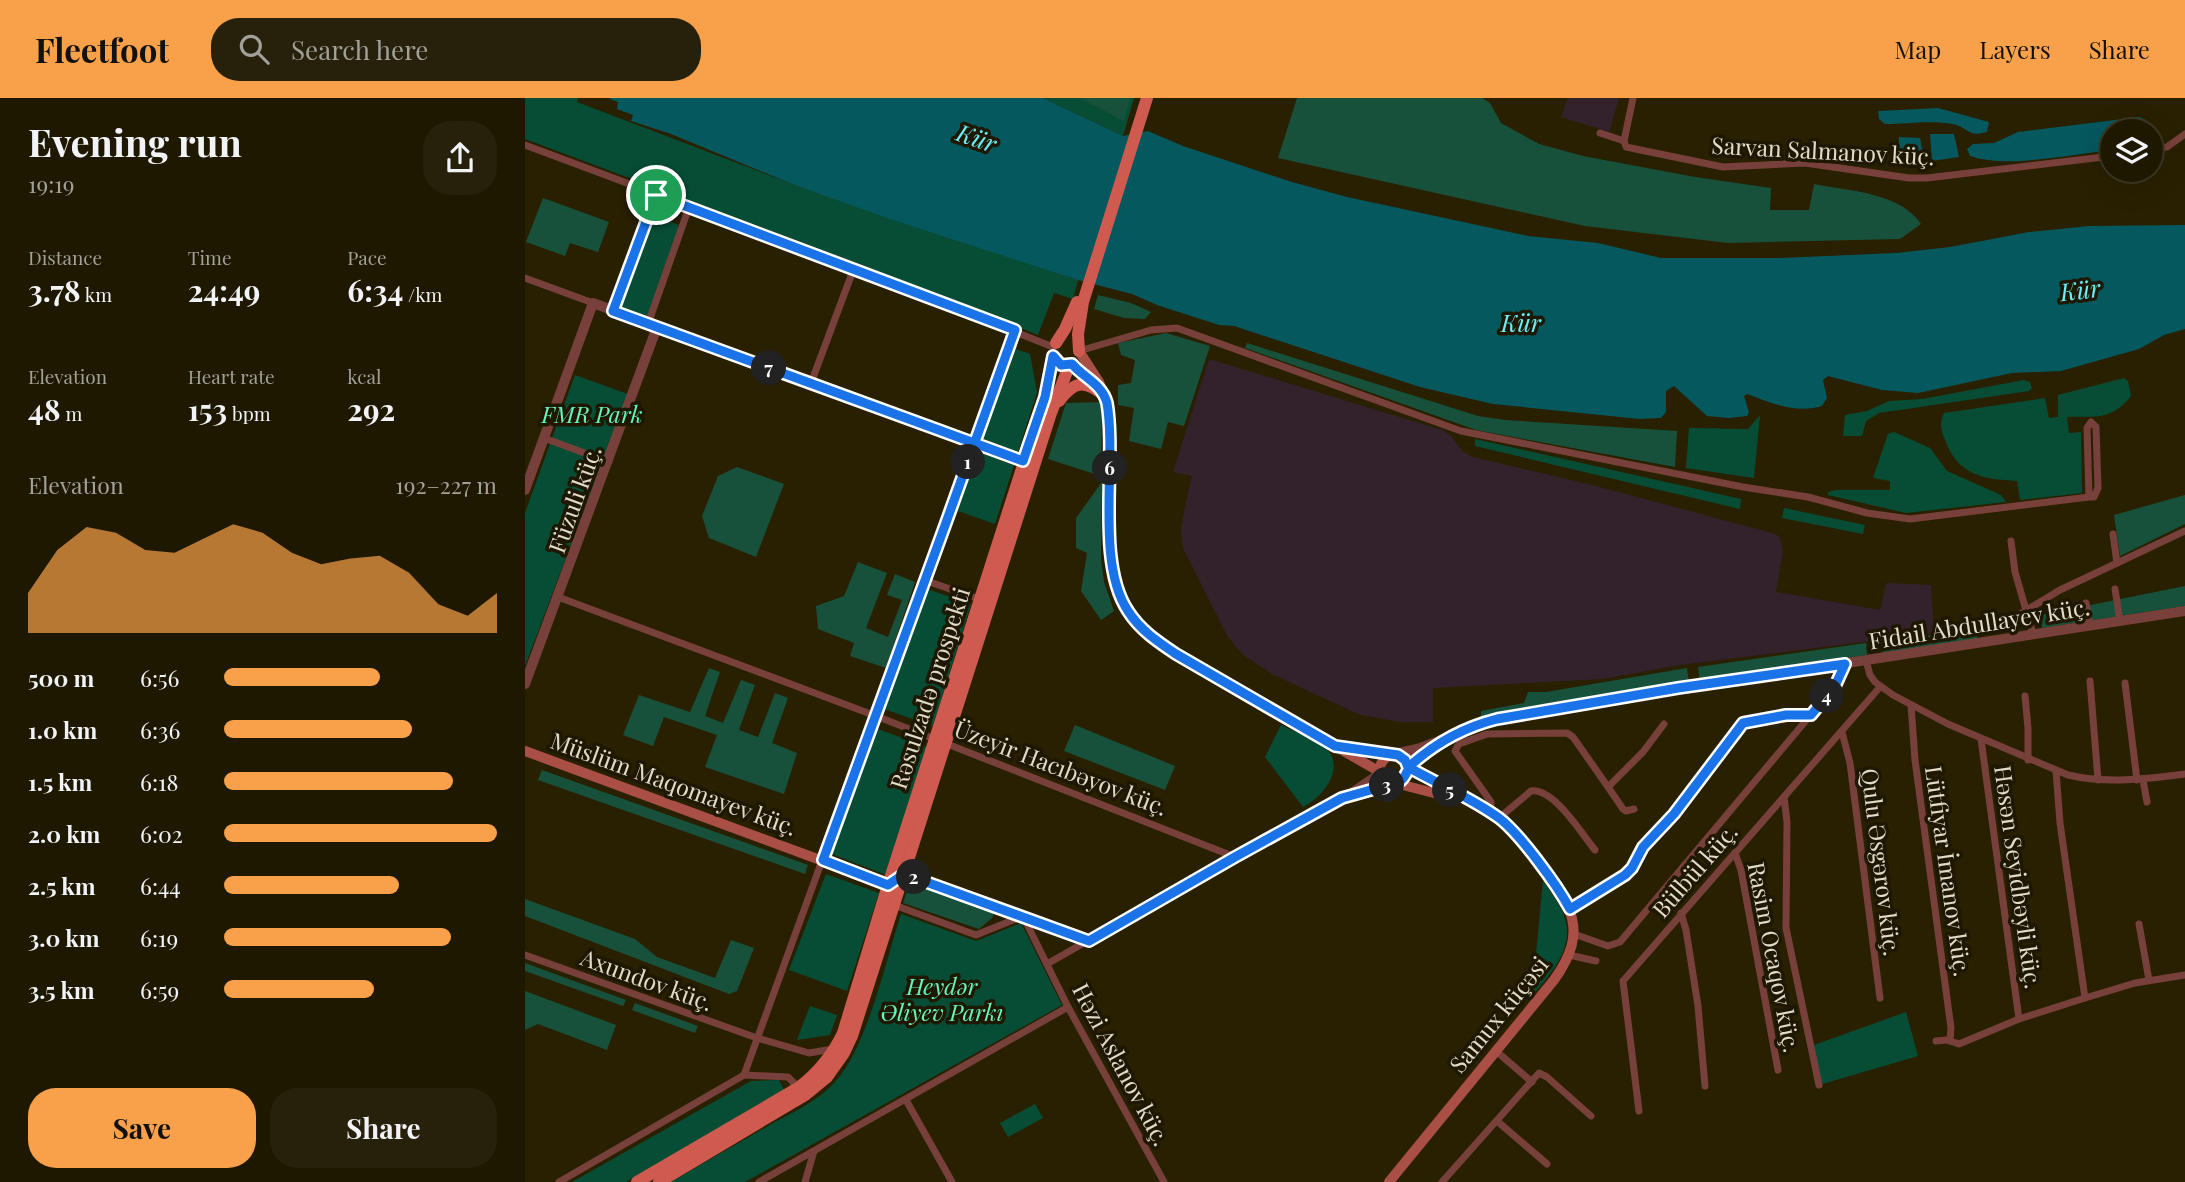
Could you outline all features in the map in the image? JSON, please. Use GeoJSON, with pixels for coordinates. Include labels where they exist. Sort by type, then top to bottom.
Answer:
{"type":"FeatureCollection","features":[{"type":"Feature","properties":{"kind":"main road"},"geometry":{"type":"LineString","coordinates":[[1070,365],[1078,358],[1081,301],[1143,100]]}},
{"type":"Feature","properties":{"kind":"main road","name":"Rəsulzadə prospekti"},"geometry":{"type":"LineString","coordinates":[[848,1035],[904,874],[979,599],[1045,397],[1054,349],[1081,301]]}},
{"type":"Feature","properties":{"kind":"main road"},"geometry":{"type":"LineString","coordinates":[[1105,396],[1097,385],[1070,365],[1057,363],[1054,349],[1063,339],[1072,340],[1094,372],[1105,396],[1109,411],[1111,557],[1115,584],[1126,610],[1146,633],[1233,688],[1380,772],[1384,779],[1473,803]]}},
{"type":"Feature","properties":{"kind":"main road","name":"Rəsulzadə prospekti"},"geometry":{"type":"LineString","coordinates":[[848,1035],[888,885],[1070,365]]}},
{"type":"Feature","properties":{"kind":"main road"},"geometry":{"type":"LineString","coordinates":[[1051,413],[1075,385],[1090,386],[1105,396]]}},
{"type":"Feature","properties":{"kind":"main road"},"geometry":{"type":"LineString","coordinates":[[1335,746],[1402,757],[1408,767],[1473,803]]}},
{"type":"Feature","properties":{"kind":"main road","name":"Müslüm Maqomayev küç."},"geometry":{"type":"LineString","coordinates":[[525,751],[888,885]]}},
{"type":"Feature","properties":{"kind":"main road"},"geometry":{"type":"LineString","coordinates":[[1380,772],[1382,760],[1394,754]]}},
{"type":"Feature","properties":{"kind":"main road"},"geometry":{"type":"LineString","coordinates":[[1395,783],[1403,780],[1408,767]]}},
{"type":"Feature","properties":{"kind":"main road","name":"Samux küçəsi"},"geometry":{"type":"LineString","coordinates":[[1389,1182],[1554,980],[1569,956],[1574,934],[1570,909],[1549,877],[1510,828],[1473,803]]}},
{"type":"Feature","properties":{"kind":"main road"},"geometry":{"type":"LineString","coordinates":[[637,1182],[792,1092],[818,1071],[848,1035]]}},
{"type":"Feature","properties":{"kind":"main road"},"geometry":{"type":"LineString","coordinates":[[659,1182],[811,1091],[827,1077],[844,1053],[848,1035]]}},
{"type":"Feature","properties":{"kind":"street"},"geometry":{"type":"LineString","coordinates":[[1623,141],[1633,98]]}},
{"type":"Feature","properties":{"kind":"street","name":"Sarvan Salmanov küç."},"geometry":{"type":"LineString","coordinates":[[1600,133],[1623,141],[1630,149],[1723,167],[1805,163],[1909,178],[2100,157]]}},
{"type":"Feature","properties":{"kind":"street"},"geometry":{"type":"LineString","coordinates":[[2163,148],[2185,134]]}},
{"type":"Feature","properties":{"kind":"street"},"geometry":{"type":"LineString","coordinates":[[525,145],[855,268],[1015,330],[1054,349]]}},
{"type":"Feature","properties":{"kind":"street"},"geometry":{"type":"LineString","coordinates":[[613,311],[656,195]]}},
{"type":"Feature","properties":{"kind":"street"},"geometry":{"type":"LineString","coordinates":[[653,325],[689,207]]}},
{"type":"Feature","properties":{"kind":"street"},"geometry":{"type":"LineString","coordinates":[[811,383],[855,268]]}},
{"type":"Feature","properties":{"kind":"street"},"geometry":{"type":"LineString","coordinates":[[525,278],[1023,461]]}},
{"type":"Feature","properties":{"kind":"street"},"geometry":{"type":"LineString","coordinates":[[525,490],[593,303]]}},
{"type":"Feature","properties":{"kind":"street","name":"Füzuli küç."},"geometry":{"type":"LineString","coordinates":[[525,684],[608,462],[653,325]]}},
{"type":"Feature","properties":{"kind":"street"},"geometry":{"type":"LineString","coordinates":[[1079,351],[1151,330],[1177,328],[1461,431],[1742,487],[1808,497],[1887,517],[1910,519],[2089,497],[2096,495],[2096,426],[2091,422],[2087,428],[2089,497]]}},
{"type":"Feature","properties":{"kind":"street"},"geometry":{"type":"LineString","coordinates":[[744,1075],[1015,330]]}},
{"type":"Feature","properties":{"kind":"street"},"geometry":{"type":"LineString","coordinates":[[544,438],[608,462]]}},
{"type":"Feature","properties":{"kind":"street"},"geometry":{"type":"LineString","coordinates":[[1942,630],[1980,626],[2028,610],[2060,590],[2185,531]]}},
{"type":"Feature","properties":{"kind":"street"},"geometry":{"type":"LineString","coordinates":[[2113,534],[2117,563]]}},
{"type":"Feature","properties":{"kind":"street"},"geometry":{"type":"LineString","coordinates":[[2011,541],[2015,572],[2033,634]]}},
{"type":"Feature","properties":{"kind":"street"},"geometry":{"type":"LineString","coordinates":[[924,580],[979,599]]}},
{"type":"Feature","properties":{"kind":"street"},"geometry":{"type":"LineString","coordinates":[[2115,589],[2120,621]]}},
{"type":"Feature","properties":{"kind":"street","name":"Üzeyir Hacıbəyov küç."},"geometry":{"type":"LineString","coordinates":[[558,597],[876,716],[1235,857]]}},
{"type":"Feature","properties":{"kind":"street"},"geometry":{"type":"LineString","coordinates":[[2086,603],[2090,626]]}},
{"type":"Feature","properties":{"kind":"street","name":"Fidail Abdullayev küç."},"geometry":{"type":"LineString","coordinates":[[1450,737],[1497,719],[1678,688],[2185,611]]}},
{"type":"Feature","properties":{"kind":"street"},"geometry":{"type":"LineString","coordinates":[[1866,660],[1870,675],[1880,687],[1981,739],[2056,771],[2086,779],[2140,780],[2185,774]]}},
{"type":"Feature","properties":{"kind":"street"},"geometry":{"type":"LineString","coordinates":[[1574,934],[1608,946],[1620,942],[1835,686],[1845,664]]}},
{"type":"Feature","properties":{"kind":"street"},"geometry":{"type":"LineString","coordinates":[[2090,681],[2098,779]]}},
{"type":"Feature","properties":{"kind":"street"},"geometry":{"type":"LineString","coordinates":[[2126,683],[2140,780],[2147,802]]}},
{"type":"Feature","properties":{"kind":"street","name":"Bülbül küç."},"geometry":{"type":"LineString","coordinates":[[1639,1111],[1628,1005],[1623,983],[1880,687]]}},
{"type":"Feature","properties":{"kind":"street"},"geometry":{"type":"LineString","coordinates":[[2025,696],[2028,760]]}},
{"type":"Feature","properties":{"kind":"street","name":"Lütfiyar İmanov küç."},"geometry":{"type":"LineString","coordinates":[[1911,705],[1915,760],[1951,1028],[1950,1041]]}},
{"type":"Feature","properties":{"kind":"street"},"geometry":{"type":"LineString","coordinates":[[1570,909],[1632,868],[1643,847],[1674,814],[1743,723],[1786,715],[1811,715]]}},
{"type":"Feature","properties":{"kind":"street"},"geometry":{"type":"LineString","coordinates":[[1608,787],[1643,752],[1664,724]]}},
{"type":"Feature","properties":{"kind":"street","name":"Qulu Əsgərov küç."},"geometry":{"type":"LineString","coordinates":[[1842,732],[1850,763],[1880,998]]}},
{"type":"Feature","properties":{"kind":"street"},"geometry":{"type":"LineString","coordinates":[[1595,850],[1555,800],[1540,791],[1531,791],[1494,815],[1491,802],[1455,751],[1459,744],[1487,734],[1567,733],[1573,737],[1623,809],[1635,809]]}},
{"type":"Feature","properties":{"kind":"street"},"geometry":{"type":"LineString","coordinates":[[1394,754],[1450,737]]}},
{"type":"Feature","properties":{"kind":"street"},"geometry":{"type":"LineString","coordinates":[[1408,767],[1450,737]]}},
{"type":"Feature","properties":{"kind":"street","name":"Həsən Seyidbəyli küç."},"geometry":{"type":"LineString","coordinates":[[1981,739],[2019,1019]]}},
{"type":"Feature","properties":{"kind":"street"},"geometry":{"type":"LineString","coordinates":[[2056,771],[2062,836],[2085,998]]}},
{"type":"Feature","properties":{"kind":"street"},"geometry":{"type":"LineString","coordinates":[[1047,964],[1342,798],[1380,772]]}},
{"type":"Feature","properties":{"kind":"street"},"geometry":{"type":"LineString","coordinates":[[1342,798],[1395,783]]}},
{"type":"Feature","properties":{"kind":"street"},"geometry":{"type":"LineString","coordinates":[[1784,797],[1788,877],[1786,928],[1819,1084]]}},
{"type":"Feature","properties":{"kind":"street","name":"Rasim Ocaqov küç."},"geometry":{"type":"LineString","coordinates":[[1735,853],[1741,870],[1778,1070]]}},
{"type":"Feature","properties":{"kind":"street"},"geometry":{"type":"LineString","coordinates":[[1023,916],[976,935],[894,905],[888,885],[904,874],[1023,916],[1089,941]]}},
{"type":"Feature","properties":{"kind":"street"},"geometry":{"type":"LineString","coordinates":[[1681,913],[1685,923],[1698,1006],[1705,1086]]}},
{"type":"Feature","properties":{"kind":"street","name":"Həzi Aslanov küç."},"geometry":{"type":"LineString","coordinates":[[1023,916],[1068,1007],[1164,1182]]}},
{"type":"Feature","properties":{"kind":"street"},"geometry":{"type":"LineString","coordinates":[[2139,923],[2149,980]]}},
{"type":"Feature","properties":{"kind":"street","name":"Axundov küç."},"geometry":{"type":"LineString","coordinates":[[525,955],[757,1038],[809,1053],[835,1049]]}},
{"type":"Feature","properties":{"kind":"street"},"geometry":{"type":"LineString","coordinates":[[1569,956],[1596,961]]}},
{"type":"Feature","properties":{"kind":"street"},"geometry":{"type":"LineString","coordinates":[[1936,1041],[1959,1044],[2019,1019],[2085,998],[2149,980],[2185,975]]}},
{"type":"Feature","properties":{"kind":"street"},"geometry":{"type":"LineString","coordinates":[[759,1182],[1068,1007]]}},
{"type":"Feature","properties":{"kind":"street"},"geometry":{"type":"LineString","coordinates":[[1496,1051],[1532,1082]]}},
{"type":"Feature","properties":{"kind":"street"},"geometry":{"type":"LineString","coordinates":[[1442,1182],[1539,1073],[1591,1116]]}},
{"type":"Feature","properties":{"kind":"street"},"geometry":{"type":"LineString","coordinates":[[559,1182],[744,1075],[788,1077],[794,1083],[792,1092]]}},
{"type":"Feature","properties":{"kind":"street"},"geometry":{"type":"LineString","coordinates":[[906,1100],[952,1182]]}},
{"type":"Feature","properties":{"kind":"street"},"geometry":{"type":"LineString","coordinates":[[1497,1121],[1547,1164]]}},
{"type":"Feature","properties":{"kind":"street"},"geometry":{"type":"LineString","coordinates":[[805,1182],[814,1152]]}},
{"type":"Feature","properties":{"kind":"shaded area"},"geometry":{"type":"Polygon","coordinates":[[[1568,98],[1619,98],[1609,132],[1561,117],[1568,98]]]}},
{"type":"Feature","properties":{"kind":"shaded area"},"geometry":{"type":"Polygon","coordinates":[[[1209,359],[1442,430],[1451,436],[1463,452],[1473,457],[1596,486],[1772,533],[1779,536],[1783,550],[1776,592],[1880,610],[1886,583],[1931,585],[1934,633],[1680,665],[1602,679],[1433,688],[1433,722],[1399,722],[1358,714],[1272,674],[1242,654],[1228,637],[1183,548],[1181,531],[1192,476],[1173,472],[1209,359]]]}},
{"type":"Feature","properties":{"kind":"green space"},"geometry":{"type":"Polygon","coordinates":[[[525,98],[578,98],[577,102],[792,184],[1078,280],[1073,299],[1054,293],[1038,335],[857,263],[525,139],[525,98]]]}},
{"type":"Feature","properties":{"kind":"green space"},"geometry":{"type":"Polygon","coordinates":[[[1043,98],[1134,98],[1123,136],[1043,98]]]}},
{"type":"Feature","properties":{"kind":"green space"},"geometry":{"type":"Polygon","coordinates":[[[1080,98],[1127,98],[1130,99],[1124,121],[1080,98]]]}},
{"type":"Feature","properties":{"kind":"green space"},"geometry":{"type":"Polygon","coordinates":[[[1297,98],[1482,98],[1490,103],[1501,123],[1539,144],[1583,156],[1771,188],[1770,210],[1809,210],[1814,184],[1857,191],[1900,205],[1912,213],[1921,224],[1900,239],[1728,243],[1585,226],[1278,158],[1297,98]]]}},
{"type":"Feature","properties":{"kind":"green space"},"geometry":{"type":"Polygon","coordinates":[[[543,198],[609,222],[598,252],[570,243],[565,256],[526,242],[543,198]]]}},
{"type":"Feature","properties":{"kind":"green space"},"geometry":{"type":"Polygon","coordinates":[[[655,217],[678,225],[678,230],[648,317],[619,308],[650,222],[655,217]]]}},
{"type":"Feature","properties":{"kind":"green space"},"geometry":{"type":"Polygon","coordinates":[[[1098,295],[1131,303],[1151,312],[1145,319],[1124,318],[1094,309],[1098,295]]]}},
{"type":"Feature","properties":{"kind":"green space"},"geometry":{"type":"Polygon","coordinates":[[[1166,333],[1210,346],[1184,426],[1168,422],[1161,449],[1129,441],[1134,408],[1118,405],[1118,385],[1131,383],[1135,360],[1121,355],[1118,343],[1166,333]]]}},
{"type":"Feature","properties":{"kind":"green space"},"geometry":{"type":"Polygon","coordinates":[[[1247,343],[1478,416],[1677,431],[1675,467],[1476,430],[1245,348],[1247,343]]]}},
{"type":"Feature","properties":{"kind":"green space"},"geometry":{"type":"Polygon","coordinates":[[[1016,349],[1030,354],[1037,392],[1018,452],[982,438],[1016,349]]]}},
{"type":"Feature","properties":{"kind":"green space","name":"FMR Park"},"geometry":{"type":"Polygon","coordinates":[[[575,375],[628,394],[525,666],[525,513],[575,375]]]}},
{"type":"Feature","properties":{"kind":"green space"},"geometry":{"type":"Polygon","coordinates":[[[2124,378],[2128,381],[2131,396],[2117,410],[2095,417],[2067,417],[2069,433],[2081,432],[2082,493],[2020,500],[2017,481],[1993,479],[1964,468],[1950,452],[1942,433],[1944,413],[2045,398],[2049,418],[2058,417],[2058,395],[2124,378]]]}},
{"type":"Feature","properties":{"kind":"green space"},"geometry":{"type":"Polygon","coordinates":[[[2024,380],[2030,382],[2032,388],[2029,391],[1879,413],[1866,421],[1862,436],[1843,436],[1845,415],[1867,411],[1889,401],[1922,399],[2024,380]]]}},
{"type":"Feature","properties":{"kind":"green space"},"geometry":{"type":"Polygon","coordinates":[[[1102,402],[1101,476],[1048,459],[1066,403],[1102,402]]]}},
{"type":"Feature","properties":{"kind":"green space"},"geometry":{"type":"Polygon","coordinates":[[[1760,415],[1754,478],[1686,468],[1689,428],[1748,429],[1760,415]]]}},
{"type":"Feature","properties":{"kind":"green space"},"geometry":{"type":"Polygon","coordinates":[[[1894,432],[1930,448],[1947,471],[2001,495],[2006,502],[1906,513],[1828,495],[1828,492],[1836,490],[1890,490],[1890,481],[1873,478],[1888,434],[1894,432]]]}},
{"type":"Feature","properties":{"kind":"green space"},"geometry":{"type":"Polygon","coordinates":[[[1475,439],[1741,499],[1740,509],[1475,446],[1475,439]]]}},
{"type":"Feature","properties":{"kind":"green space"},"geometry":{"type":"Polygon","coordinates":[[[978,452],[1014,465],[995,524],[958,511],[978,452]]]}},
{"type":"Feature","properties":{"kind":"green space"},"geometry":{"type":"Polygon","coordinates":[[[737,467],[784,484],[756,557],[709,538],[702,516],[718,476],[737,467]]]}},
{"type":"Feature","properties":{"kind":"green space"},"geometry":{"type":"Polygon","coordinates":[[[1102,482],[1101,559],[1104,582],[1114,611],[1101,620],[1081,591],[1087,553],[1076,548],[1076,518],[1102,482]]]}},
{"type":"Feature","properties":{"kind":"green space"},"geometry":{"type":"Polygon","coordinates":[[[2185,495],[2185,524],[2120,556],[2114,515],[2185,495]]]}},
{"type":"Feature","properties":{"kind":"green space"},"geometry":{"type":"Polygon","coordinates":[[[1784,508],[1865,525],[1863,534],[1782,518],[1784,508]]]}},
{"type":"Feature","properties":{"kind":"green space"},"geometry":{"type":"Polygon","coordinates":[[[858,562],[887,573],[866,628],[888,637],[902,600],[887,595],[895,574],[915,582],[886,668],[850,656],[854,643],[818,629],[816,606],[844,596],[858,562]]]}},
{"type":"Feature","properties":{"kind":"green space"},"geometry":{"type":"Polygon","coordinates":[[[2185,586],[2185,606],[2042,628],[2041,615],[2185,586]]]}},
{"type":"Feature","properties":{"kind":"green space"},"geometry":{"type":"Polygon","coordinates":[[[927,589],[971,604],[933,726],[884,709],[927,589]]]}},
{"type":"Feature","properties":{"kind":"green space"},"geometry":{"type":"Polygon","coordinates":[[[1976,630],[1978,640],[1883,653],[1881,641],[1976,630]]]}},
{"type":"Feature","properties":{"kind":"green space"},"geometry":{"type":"Polygon","coordinates":[[[1866,643],[1867,655],[1700,681],[1698,667],[1866,643]]]}},
{"type":"Feature","properties":{"kind":"green space"},"geometry":{"type":"Polygon","coordinates":[[[709,668],[720,672],[705,716],[723,723],[741,680],[755,685],[739,730],[758,737],[775,693],[788,698],[772,743],[797,753],[784,794],[705,767],[717,735],[664,717],[653,746],[623,735],[639,695],[690,712],[709,668]]]}},
{"type":"Feature","properties":{"kind":"green space"},"geometry":{"type":"Polygon","coordinates":[[[1687,668],[1689,683],[1539,705],[1481,717],[1481,711],[1524,703],[1528,692],[1546,692],[1687,668]]]}},
{"type":"Feature","properties":{"kind":"green space"},"geometry":{"type":"Polygon","coordinates":[[[1075,725],[1175,766],[1165,790],[1064,751],[1075,725]]]}},
{"type":"Feature","properties":{"kind":"green space"},"geometry":{"type":"Polygon","coordinates":[[[1281,725],[1322,745],[1333,761],[1331,779],[1319,796],[1303,807],[1265,757],[1281,725]]]}},
{"type":"Feature","properties":{"kind":"green space"},"geometry":{"type":"Polygon","coordinates":[[[878,729],[927,747],[886,875],[832,854],[878,729]]]}},
{"type":"Feature","properties":{"kind":"green space"},"geometry":{"type":"Polygon","coordinates":[[[542,770],[808,865],[805,874],[538,780],[542,770]]]}},
{"type":"Feature","properties":{"kind":"green space"},"geometry":{"type":"Polygon","coordinates":[[[826,874],[879,893],[847,991],[789,970],[826,874]]]}},
{"type":"Feature","properties":{"kind":"green space"},"geometry":{"type":"Polygon","coordinates":[[[1543,880],[1563,913],[1567,937],[1560,958],[1532,996],[1543,880]]]}},
{"type":"Feature","properties":{"kind":"green space"},"geometry":{"type":"Polygon","coordinates":[[[910,882],[995,911],[992,918],[979,929],[903,903],[910,882]]]}},
{"type":"Feature","properties":{"kind":"green space"},"geometry":{"type":"Polygon","coordinates":[[[525,899],[635,939],[657,957],[715,978],[731,940],[754,948],[737,991],[729,994],[525,916],[525,899]]]}},
{"type":"Feature","properties":{"kind":"green space","name":"Heydər Əliyev Parkı"},"geometry":{"type":"Polygon","coordinates":[[[901,914],[976,941],[1021,923],[1062,1005],[745,1182],[671,1182],[806,1105],[835,1082],[857,1048],[866,1026],[901,914]]]}},
{"type":"Feature","properties":{"kind":"green space"},"geometry":{"type":"Polygon","coordinates":[[[525,963],[626,1000],[623,1006],[525,971],[525,963]]]}},
{"type":"Feature","properties":{"kind":"green space"},"geometry":{"type":"Polygon","coordinates":[[[525,991],[616,1025],[607,1050],[538,1024],[525,1030],[525,991]]]}},
{"type":"Feature","properties":{"kind":"green space"},"geometry":{"type":"Polygon","coordinates":[[[635,1003],[698,1026],[695,1033],[632,1010],[635,1003]]]}},
{"type":"Feature","properties":{"kind":"green space"},"geometry":{"type":"Polygon","coordinates":[[[810,1006],[837,1015],[830,1035],[797,1040],[810,1006]]]}},
{"type":"Feature","properties":{"kind":"green space"},"geometry":{"type":"Polygon","coordinates":[[[1906,1012],[1918,1056],[1819,1085],[1814,1045],[1906,1012]]]}},
{"type":"Feature","properties":{"kind":"green space"},"geometry":{"type":"Polygon","coordinates":[[[779,1080],[785,1091],[626,1182],[572,1182],[751,1081],[779,1080]]]}},
{"type":"Feature","properties":{"kind":"green space"},"geometry":{"type":"Polygon","coordinates":[[[1035,1104],[1043,1118],[1008,1137],[1000,1123],[1035,1104]]]}},
{"type":"Feature","properties":{"kind":"water","name":"Kür"},"geometry":{"type":"Polygon","coordinates":[[[608,98],[1043,98],[1123,136],[1148,131],[1183,146],[1347,197],[1528,236],[1598,243],[1661,258],[1780,258],[1896,253],[1950,247],[2029,232],[2089,226],[2185,225],[2185,329],[2164,335],[2139,349],[2061,371],[2012,373],[1918,393],[1882,390],[1828,376],[1823,380],[1827,398],[1822,406],[1793,408],[1747,394],[1744,396],[1749,412],[1747,416],[1729,418],[1707,416],[1674,386],[1666,391],[1666,412],[1661,418],[1640,419],[1493,404],[1420,387],[890,219],[631,121],[633,115],[617,109],[618,102],[608,98]]]}},
{"type":"Feature","properties":{"kind":"water"},"geometry":{"type":"Polygon","coordinates":[[[1938,108],[1989,122],[1987,132],[1975,134],[1958,125],[1944,123],[1885,124],[1879,119],[1878,111],[1938,108]]]}},
{"type":"Feature","properties":{"kind":"water"},"geometry":{"type":"Polygon","coordinates":[[[2100,122],[2100,152],[2002,161],[1970,156],[1967,149],[1973,144],[1994,143],[2018,132],[2100,122]]]}},
{"type":"Feature","properties":{"kind":"water"},"geometry":{"type":"Polygon","coordinates":[[[1930,134],[1954,134],[1959,157],[1932,161],[1930,134]]]}},
{"type":"Feature","properties":{"kind":"water"},"geometry":{"type":"Polygon","coordinates":[[[1899,137],[1920,138],[1924,159],[1898,162],[1899,137]]]}},
{"type":"Feature","properties":{"kind":"route"},"geometry":{"type":"LineString","coordinates":[[656,195],[613,311],[936,429],[974,443],[1023,461],[1045,397],[1053,356],[1061,365],[1072,364],[1097,385],[1107,403],[1111,552],[1115,584],[1126,610],[1146,633],[1176,654],[1335,746],[1398,755],[1405,760],[1408,767],[1490,812],[1506,823],[1549,877],[1570,909],[1632,868],[1643,847],[1674,814],[1743,723],[1786,715],[1811,715],[1840,678],[1845,664],[1678,688],[1497,719],[1473,726],[1450,737],[1408,767],[1403,780],[1342,798],[1089,941],[904,874],[888,885],[823,860],[876,716],[924,580],[974,443],[1015,330],[656,195]]}}]}
